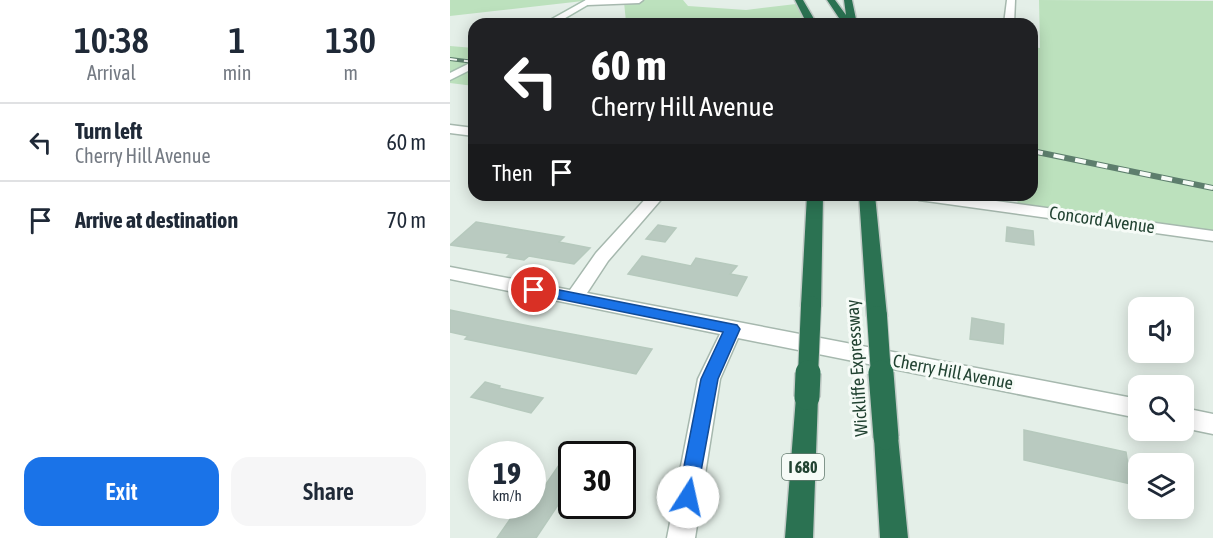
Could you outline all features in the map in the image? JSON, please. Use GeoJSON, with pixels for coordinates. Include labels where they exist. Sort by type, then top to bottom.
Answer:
{"type":"FeatureCollection","features":[{"type":"Feature","properties":{"kind":"highway"},"geometry":{"type":"LineString","coordinates":[[790,0],[806,13]]}},
{"type":"Feature","properties":{"kind":"highway"},"geometry":{"type":"LineString","coordinates":[[799,0],[809,18]]}},
{"type":"Feature","properties":{"kind":"highway"},"geometry":{"type":"LineString","coordinates":[[831,0],[845,18]]}},
{"type":"Feature","properties":{"kind":"highway"},"geometry":{"type":"LineString","coordinates":[[849,0],[850,18]]}},
{"type":"Feature","properties":{"kind":"highway","name":"I 680"},"geometry":{"type":"LineString","coordinates":[[799,538],[815,201]]}},
{"type":"Feature","properties":{"kind":"highway","name":"Wickliffe Expressway"},"geometry":{"type":"LineString","coordinates":[[867,201],[894,538]]}},
{"type":"Feature","properties":{"kind":"street"},"geometry":{"type":"LineString","coordinates":[[559,18],[590,1],[639,0]]}},
{"type":"Feature","properties":{"kind":"street"},"geometry":{"type":"LineString","coordinates":[[1010,18],[1011,0]]}},
{"type":"Feature","properties":{"kind":"street"},"geometry":{"type":"LineString","coordinates":[[450,76],[468,67]]}},
{"type":"Feature","properties":{"kind":"street"},"geometry":{"type":"LineString","coordinates":[[450,129],[468,131]]}},
{"type":"Feature","properties":{"kind":"street"},"geometry":{"type":"LineString","coordinates":[[575,298],[586,277],[605,252],[652,201]]}},
{"type":"Feature","properties":{"kind":"street","name":"Concord Avenue"},"geometry":{"type":"LineString","coordinates":[[962,201],[1213,236]]}},
{"type":"Feature","properties":{"kind":"street","name":"Cherry Hill Avenue"},"geometry":{"type":"LineString","coordinates":[[450,273],[1128,407]]}},
{"type":"Feature","properties":{"kind":"street"},"geometry":{"type":"LineString","coordinates":[[681,538],[709,379],[732,329]]}},
{"type":"Feature","properties":{"kind":"street"},"geometry":{"type":"LineString","coordinates":[[1194,420],[1213,423]]}},
{"type":"Feature","properties":{"kind":"green space"},"geometry":{"type":"Polygon","coordinates":[[[450,0],[592,0],[450,16],[450,0]]]}},
{"type":"Feature","properties":{"kind":"green space"},"geometry":{"type":"Polygon","coordinates":[[[683,0],[688,6],[746,10],[796,4],[809,18],[626,18],[624,2],[683,0]]]}},
{"type":"Feature","properties":{"kind":"green space"},"geometry":{"type":"Polygon","coordinates":[[[1039,0],[1213,1],[1213,236],[1018,209],[1017,201],[1038,201],[1038,48],[1040,48],[1039,0]]]}},
{"type":"Feature","properties":{"kind":"green space"},"geometry":{"type":"Polygon","coordinates":[[[450,46],[468,48],[468,85],[450,83],[450,46]]]}},
{"type":"Feature","properties":{"kind":"building"},"geometry":{"type":"Polygon","coordinates":[[[476,222],[564,237],[559,242],[590,248],[574,264],[529,256],[524,260],[507,257],[510,254],[450,245],[476,222]]]}},
{"type":"Feature","properties":{"kind":"building"},"geometry":{"type":"Polygon","coordinates":[[[658,225],[676,228],[665,242],[646,239],[658,225]]]}},
{"type":"Feature","properties":{"kind":"building"},"geometry":{"type":"Polygon","coordinates":[[[1007,227],[1033,231],[1034,245],[1006,241],[1007,227]]]}},
{"type":"Feature","properties":{"kind":"building"},"geometry":{"type":"Polygon","coordinates":[[[642,256],[691,266],[696,258],[737,266],[730,274],[747,277],[737,296],[628,274],[642,256]]]}},
{"type":"Feature","properties":{"kind":"building"},"geometry":{"type":"Polygon","coordinates":[[[450,310],[652,349],[636,374],[465,339],[468,336],[450,332],[450,310]]]}},
{"type":"Feature","properties":{"kind":"building"},"geometry":{"type":"Polygon","coordinates":[[[972,318],[1004,324],[1003,344],[970,339],[972,318]]]}},
{"type":"Feature","properties":{"kind":"building"},"geometry":{"type":"Polygon","coordinates":[[[485,382],[500,386],[499,388],[543,398],[531,413],[471,397],[485,382]]]}},
{"type":"Feature","properties":{"kind":"building"},"geometry":{"type":"Polygon","coordinates":[[[1024,430],[1126,452],[1128,483],[1024,460],[1024,430]]]}},
{"type":"Feature","properties":{"kind":"building"},"geometry":{"type":"Polygon","coordinates":[[[558,467],[558,505],[536,538],[497,538],[510,519],[546,519],[546,484],[558,467]]]}},
{"type":"Feature","properties":{"kind":"railway"},"geometry":{"type":"LineString","coordinates":[[450,59],[468,61]]}},
{"type":"Feature","properties":{"kind":"railway"},"geometry":{"type":"LineString","coordinates":[[1038,152],[1213,188]]}},
{"type":"Feature","properties":{"kind":"route"},"geometry":{"type":"LineString","coordinates":[[534,290],[732,329],[709,379],[688,497]]}}]}
